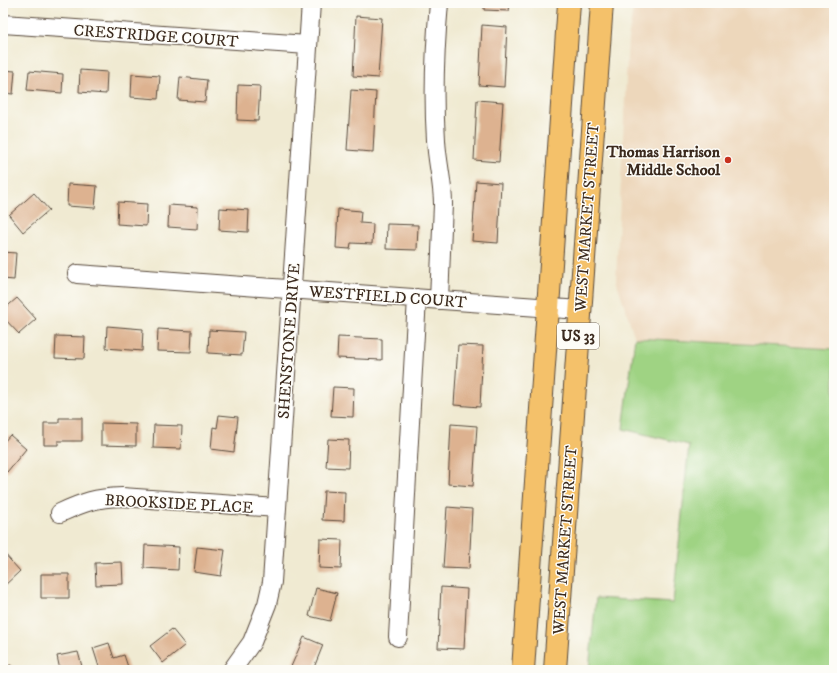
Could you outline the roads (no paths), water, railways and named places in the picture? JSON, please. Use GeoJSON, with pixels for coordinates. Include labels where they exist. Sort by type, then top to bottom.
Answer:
{"type":"FeatureCollection","features":[{"type":"Feature","properties":{"kind":"main road","name":"WEST MARKET STREET"},"geometry":{"type":"LineString","coordinates":[[523,670],[568,3]]}},
{"type":"Feature","properties":{"kind":"main road","name":"WEST MARKET STREET"},"geometry":{"type":"LineString","coordinates":[[555,670],[602,3]]}},
{"type":"Feature","properties":{"kind":"street","name":"SHENSTONE DRIVE"},"geometry":{"type":"LineString","coordinates":[[232,670],[252,642],[267,604],[272,582],[311,3]]}},
{"type":"Feature","properties":{"kind":"street"},"geometry":{"type":"LineString","coordinates":[[439,3],[435,77],[435,128],[443,189],[443,204],[439,300]]}},
{"type":"Feature","properties":{"kind":"street","name":"CRESTRIDGE COURT"},"geometry":{"type":"LineString","coordinates":[[3,24],[308,45]]}},
{"type":"Feature","properties":{"kind":"street","name":"WESTFIELD COURT"},"geometry":{"type":"LineString","coordinates":[[77,274],[580,310]]}},
{"type":"Feature","properties":{"kind":"street"},"geometry":{"type":"LineString","coordinates":[[398,638],[417,298]]}},
{"type":"Feature","properties":{"kind":"street","name":"BROOKSIDE PLACE"},"geometry":{"type":"LineString","coordinates":[[60,513],[92,500],[122,497],[277,508]]}},
{"type":"Feature","properties":{"kind":"place","name":"Thomas Harrison Middle School"},"geometry":{"type":"Point","coordinates":[728,160]}}]}
